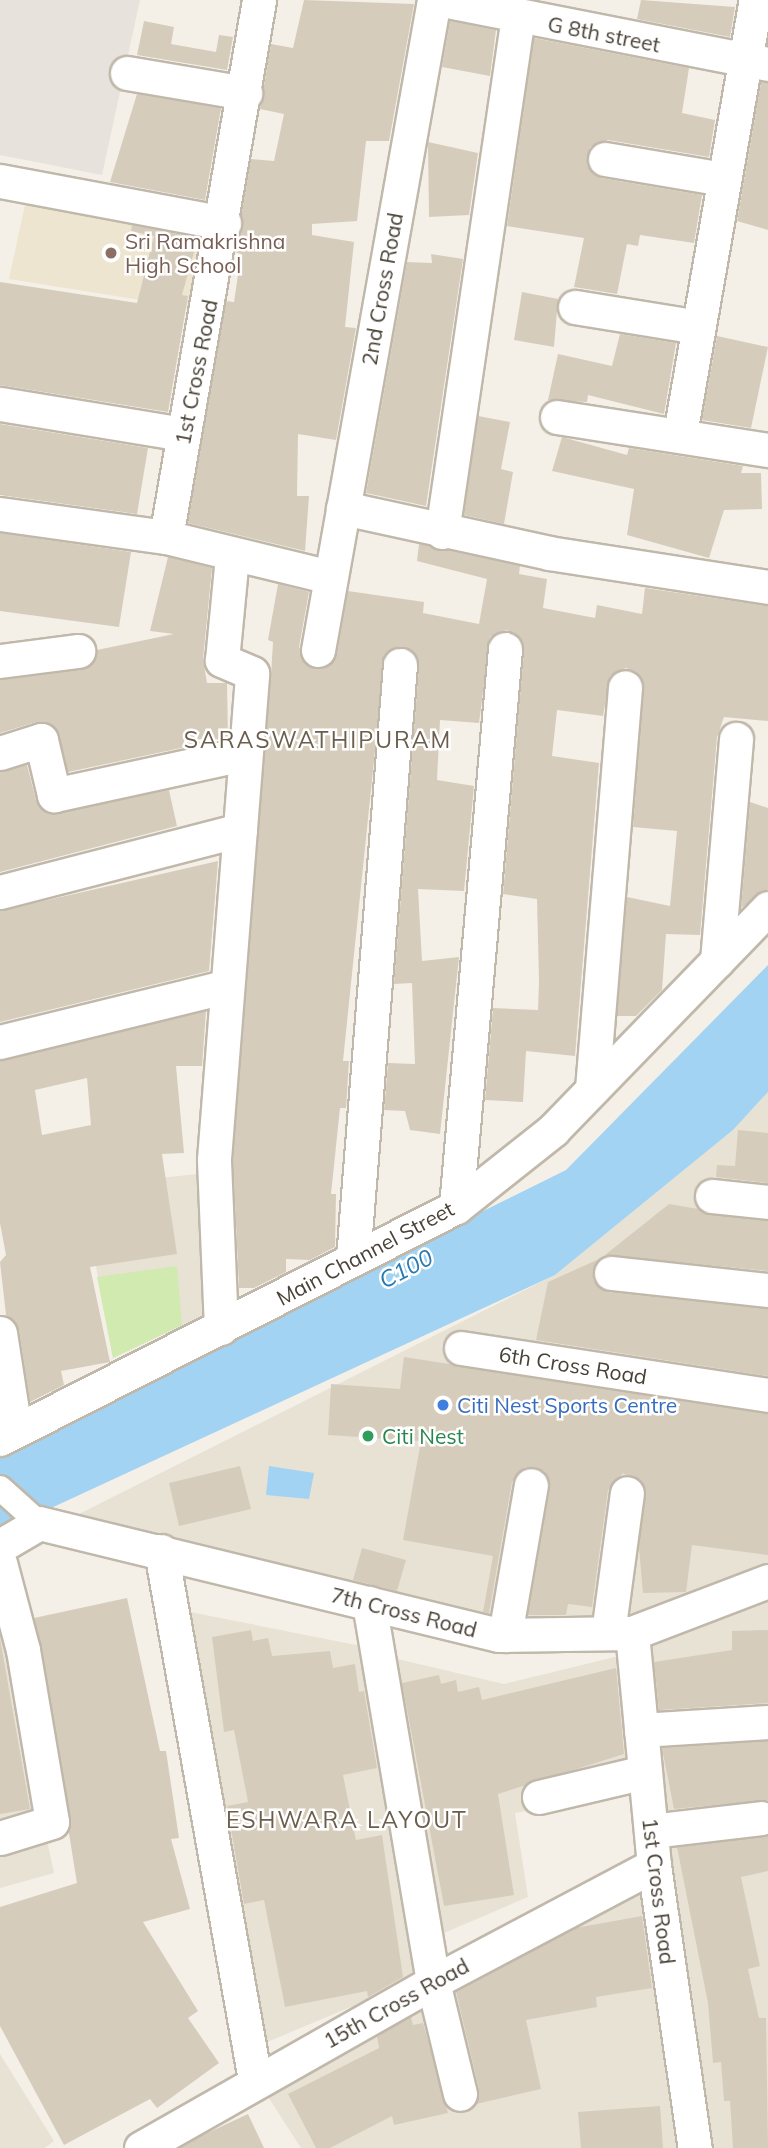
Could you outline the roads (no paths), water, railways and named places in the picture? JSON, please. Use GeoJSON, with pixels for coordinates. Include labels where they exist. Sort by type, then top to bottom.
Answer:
{"type":"FeatureCollection","features":[{"type":"Feature","properties":{"kind":"street","name":"1st Cross Road"},"geometry":{"type":"LineString","coordinates":[[166,537],[225,223],[259,0]]}},
{"type":"Feature","properties":{"kind":"street","name":"2nd Cross Road"},"geometry":{"type":"LineString","coordinates":[[318,650],[434,0]]}},
{"type":"Feature","properties":{"kind":"street","name":"G 8th street"},"geometry":{"type":"LineString","coordinates":[[442,0],[518,16],[558,13],[756,62]]}},
{"type":"Feature","properties":{"kind":"street"},"geometry":{"type":"LineString","coordinates":[[680,433],[723,179],[756,62],[756,0]]}},
{"type":"Feature","properties":{"kind":"street"},"geometry":{"type":"LineString","coordinates":[[442,532],[518,16]]}},
{"type":"Feature","properties":{"kind":"street"},"geometry":{"type":"LineString","coordinates":[[127,73],[245,93]]}},
{"type":"Feature","properties":{"kind":"street"},"geometry":{"type":"LineString","coordinates":[[605,159],[723,179]]}},
{"type":"Feature","properties":{"kind":"street"},"geometry":{"type":"LineString","coordinates":[[0,181],[225,223]]}},
{"type":"Feature","properties":{"kind":"street"},"geometry":{"type":"LineString","coordinates":[[575,307],[698,327]]}},
{"type":"Feature","properties":{"kind":"street"},"geometry":{"type":"LineString","coordinates":[[0,404],[184,434]]}},
{"type":"Feature","properties":{"kind":"street"},"geometry":{"type":"LineString","coordinates":[[557,417],[680,433],[768,450]]}},
{"type":"Feature","properties":{"kind":"street"},"geometry":{"type":"LineString","coordinates":[[343,508],[442,532],[768,587]]}},
{"type":"Feature","properties":{"kind":"street"},"geometry":{"type":"LineString","coordinates":[[0,514],[166,537],[232,556],[330,577]]}},
{"type":"Feature","properties":{"kind":"street"},"geometry":{"type":"LineString","coordinates":[[222,1328],[214,1159],[224,987],[252,673],[222,660],[232,556]]}},
{"type":"Feature","properties":{"kind":"street"},"geometry":{"type":"LineString","coordinates":[[456,1207],[505,649]]}},
{"type":"Feature","properties":{"kind":"street"},"geometry":{"type":"LineString","coordinates":[[0,661],[78,651]]}},
{"type":"Feature","properties":{"kind":"street"},"geometry":{"type":"LineString","coordinates":[[353,1259],[400,665]]}},
{"type":"Feature","properties":{"kind":"street"},"geometry":{"type":"LineString","coordinates":[[592,1090],[625,687]]}},
{"type":"Feature","properties":{"kind":"street"},"geometry":{"type":"LineString","coordinates":[[717,961],[736,738]]}},
{"type":"Feature","properties":{"kind":"street"},"geometry":{"type":"LineString","coordinates":[[0,753],[41,740],[54,795],[243,754]]}},
{"type":"Feature","properties":{"kind":"street"},"geometry":{"type":"LineString","coordinates":[[0,892],[240,830]]}},
{"type":"Feature","properties":{"kind":"street","name":"Main Channel Street"},"geometry":{"type":"LineString","coordinates":[[7,1434],[222,1328],[456,1207],[553,1129],[768,908]]}},
{"type":"Feature","properties":{"kind":"street"},"geometry":{"type":"LineString","coordinates":[[0,1042],[224,987]]}},
{"type":"Feature","properties":{"kind":"street"},"geometry":{"type":"LineString","coordinates":[[712,1196],[768,1202]]}},
{"type":"Feature","properties":{"kind":"street"},"geometry":{"type":"LineString","coordinates":[[611,1273],[768,1290]]}},
{"type":"Feature","properties":{"kind":"street"},"geometry":{"type":"LineString","coordinates":[[0,1333],[7,1434]]}},
{"type":"Feature","properties":{"kind":"street","name":"6th Cross Road"},"geometry":{"type":"LineString","coordinates":[[461,1348],[768,1395]]}},
{"type":"Feature","properties":{"kind":"street"},"geometry":{"type":"LineString","coordinates":[[505,1635],[531,1485]]}},
{"type":"Feature","properties":{"kind":"street"},"geometry":{"type":"LineString","coordinates":[[0,1546],[39,1523],[5,1492]]}},
{"type":"Feature","properties":{"kind":"street","name":"1st Cross Road"},"geometry":{"type":"LineString","coordinates":[[627,1493],[620,1633],[641,1730],[654,1865],[695,2148]]}},
{"type":"Feature","properties":{"kind":"street","name":"7th Cross Road"},"geometry":{"type":"LineString","coordinates":[[39,1523],[505,1635],[620,1633],[768,1581]]}},
{"type":"Feature","properties":{"kind":"street"},"geometry":{"type":"LineString","coordinates":[[161,1551],[255,2080]]}},
{"type":"Feature","properties":{"kind":"street"},"geometry":{"type":"LineString","coordinates":[[0,1563],[23,1650],[52,1822],[0,1838]]}},
{"type":"Feature","properties":{"kind":"street"},"geometry":{"type":"LineString","coordinates":[[369,1603],[433,1982],[460,2094]]}},
{"type":"Feature","properties":{"kind":"street"},"geometry":{"type":"LineString","coordinates":[[641,1730],[768,1722]]}},
{"type":"Feature","properties":{"kind":"street"},"geometry":{"type":"LineString","coordinates":[[539,1797],[645,1772]]}},
{"type":"Feature","properties":{"kind":"street"},"geometry":{"type":"LineString","coordinates":[[651,1831],[761,1818]]}},
{"type":"Feature","properties":{"kind":"street","name":"15th Cross Road"},"geometry":{"type":"LineString","coordinates":[[141,2148],[255,2080],[654,1865]]}},
{"type":"Feature","properties":{"kind":"water","name":"C100"},"geometry":{"type":"Polygon","coordinates":[[[768,965],[768,1092],[733,1130],[555,1275],[49,1509],[0,1537],[0,1450],[566,1170],[768,965]]]}},
{"type":"Feature","properties":{"kind":"water"},"geometry":{"type":"Polygon","coordinates":[[[269,1466],[314,1473],[309,1499],[266,1495],[269,1466]]]}},
{"type":"Feature","properties":{"kind":"place","name":"Sri Ramakrishna High School"},"geometry":{"type":"Point","coordinates":[111,253]}},
{"type":"Feature","properties":{"kind":"place","name":"Citi Nest Sports Centre"},"geometry":{"type":"Point","coordinates":[443,1405]}},
{"type":"Feature","properties":{"kind":"place","name":"Citi Nest"},"geometry":{"type":"Point","coordinates":[368,1436]}},
{"type":"Feature","properties":{"kind":"district","name":"SARASWATHIPURAM"},"geometry":{"type":"Point","coordinates":[318,740]}},
{"type":"Feature","properties":{"kind":"district","name":"ESHWARA LAYOUT"},"geometry":{"type":"Point","coordinates":[347,1820]}}]}
